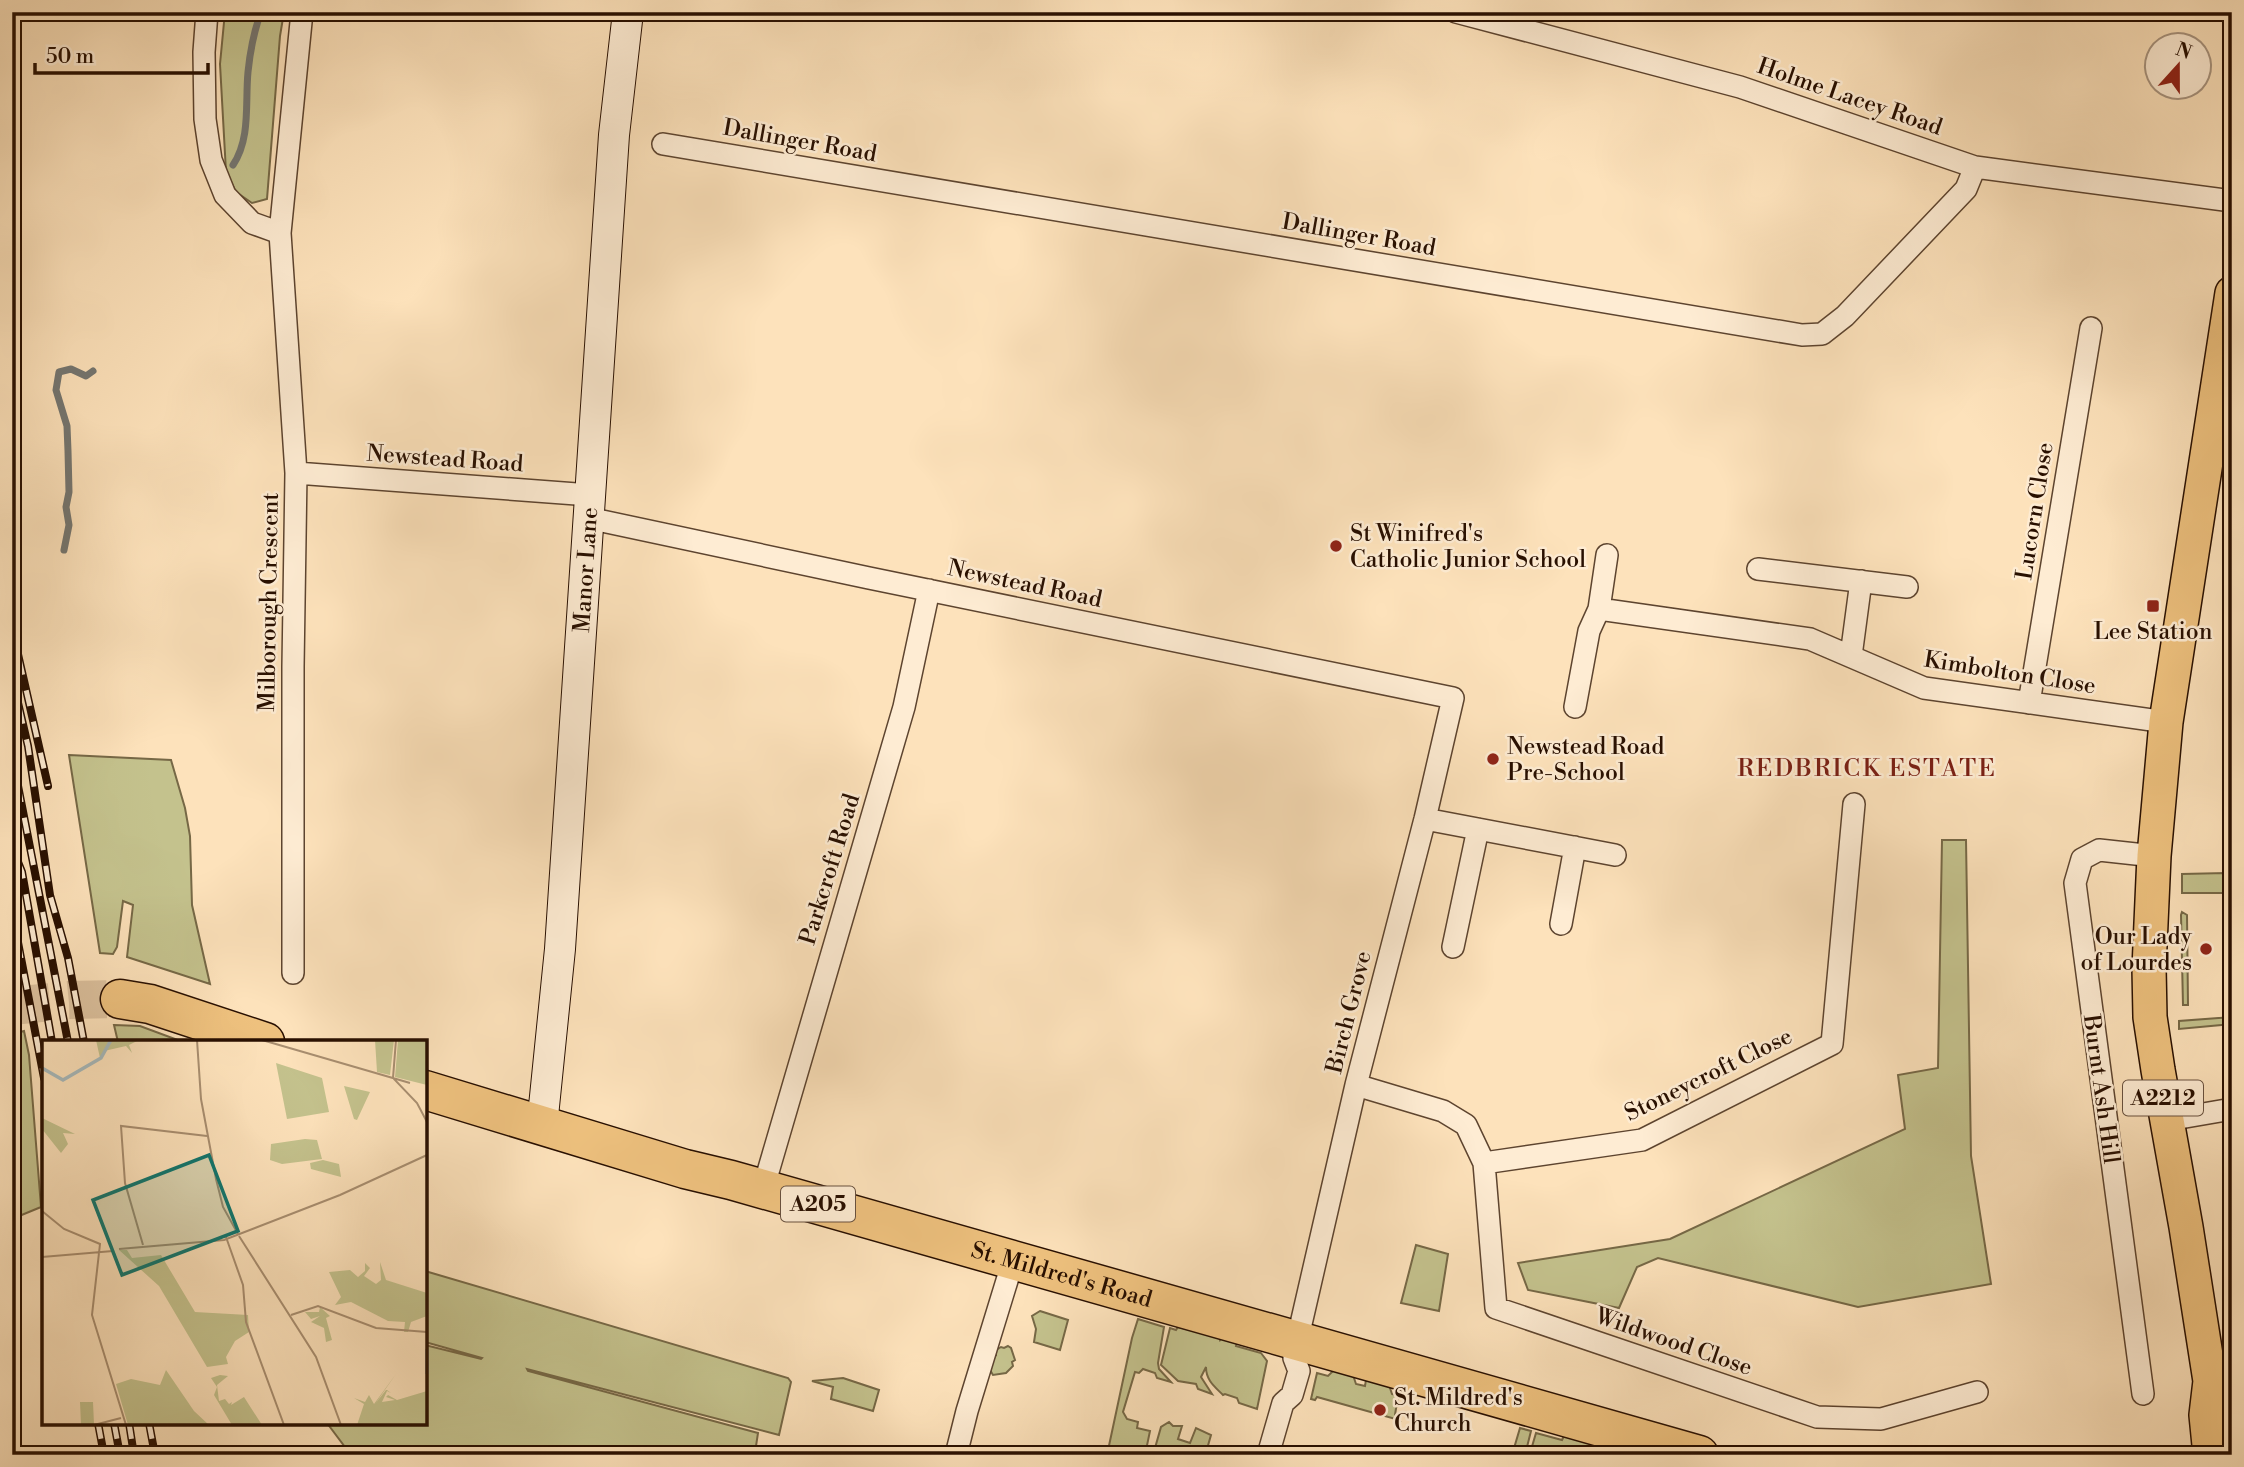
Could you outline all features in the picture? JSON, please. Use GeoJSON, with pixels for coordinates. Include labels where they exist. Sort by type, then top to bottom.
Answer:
{"type":"FeatureCollection","features":[{"type":"Feature","properties":{"kind":"highway"},"geometry":{"type":"LineString","coordinates":[[120,999],[150,1004],[259,1040]]}},
{"type":"Feature","properties":{"kind":"highway","name":"St. Mildred's Road"},"geometry":{"type":"LineString","coordinates":[[427,1091],[685,1169],[766,1169],[1013,1261],[1699,1455]]}},
{"type":"Feature","properties":{"kind":"main road","name":"A2212"},"geometry":{"type":"LineString","coordinates":[[2232,293],[2220,440],[2166,723],[2154,856],[2149,968],[2150,1017],[2210,1381],[2232,1435]]}},
{"type":"Feature","properties":{"kind":"main road","name":"A2212"},"geometry":{"type":"LineString","coordinates":[[2210,1381],[2206,1415],[2210,1455]]}},
{"type":"Feature","properties":{"kind":"street"},"geometry":{"type":"LineString","coordinates":[[207,12],[204,43],[205,119],[211,160],[225,195],[252,223],[280,233]]}},
{"type":"Feature","properties":{"kind":"street","name":"Milborough Crescent"},"geometry":{"type":"LineString","coordinates":[[293,973],[296,473],[280,233],[302,12]]}},
{"type":"Feature","properties":{"kind":"street","name":"Manor Lane"},"geometry":{"type":"LineString","coordinates":[[542,1126],[560,948],[614,135],[628,12]]}},
{"type":"Feature","properties":{"kind":"street","name":"Holme Lacey Road"},"geometry":{"type":"LineString","coordinates":[[1456,12],[1741,87],[1975,167],[2232,201]]}},
{"type":"Feature","properties":{"kind":"street","name":"Dallinger Road"},"geometry":{"type":"LineString","coordinates":[[663,144],[1802,335],[1822,334],[1845,316],[1966,189],[1975,167]]}},
{"type":"Feature","properties":{"kind":"street","name":"Lucorn Close"},"geometry":{"type":"LineString","coordinates":[[2029,703],[2091,328]]}},
{"type":"Feature","properties":{"kind":"street","name":"Newstead Road"},"geometry":{"type":"LineString","coordinates":[[296,473],[589,506],[929,590],[1452,698]]}},
{"type":"Feature","properties":{"kind":"street"},"geometry":{"type":"LineString","coordinates":[[1575,706],[1589,631],[1599,609],[1607,555]]}},
{"type":"Feature","properties":{"kind":"street"},"geometry":{"type":"LineString","coordinates":[[1758,569],[1907,587]]}},
{"type":"Feature","properties":{"kind":"street"},"geometry":{"type":"LineString","coordinates":[[1851,656],[1861,581]]}},
{"type":"Feature","properties":{"kind":"street","name":"Parkcroft Road"},"geometry":{"type":"LineString","coordinates":[[766,1169],[904,707],[929,590]]}},
{"type":"Feature","properties":{"kind":"street","name":"Kimbolton Close"},"geometry":{"type":"LineString","coordinates":[[1599,609],[1810,639],[1924,688],[2166,723]]}},
{"type":"Feature","properties":{"kind":"street","name":"Birch Grove"},"geometry":{"type":"LineString","coordinates":[[1268,1455],[1283,1402],[1292,1395],[1298,1371],[1294,1358],[1356,1085],[1425,819],[1452,698]]}},
{"type":"Feature","properties":{"kind":"street","name":"Stoneycroft Close"},"geometry":{"type":"LineString","coordinates":[[1484,1163],[1642,1140],[1832,1044],[1854,804]]}},
{"type":"Feature","properties":{"kind":"street"},"geometry":{"type":"LineString","coordinates":[[1425,819],[1615,855]]}},
{"type":"Feature","properties":{"kind":"street"},"geometry":{"type":"LineString","coordinates":[[1453,947],[1478,829]]}},
{"type":"Feature","properties":{"kind":"street"},"geometry":{"type":"LineString","coordinates":[[1561,924],[1575,847]]}},
{"type":"Feature","properties":{"kind":"street","name":"Burnt Ash Hill"},"geometry":{"type":"LineString","coordinates":[[2143,1394],[2075,883],[2082,859],[2099,850],[2154,856]]}},
{"type":"Feature","properties":{"kind":"street"},"geometry":{"type":"LineString","coordinates":[[1356,1085],[1443,1111],[1466,1125],[1484,1163]]}},
{"type":"Feature","properties":{"kind":"street"},"geometry":{"type":"LineString","coordinates":[[2168,1120],[2232,1109]]}},
{"type":"Feature","properties":{"kind":"street","name":"Wildwood Close"},"geometry":{"type":"LineString","coordinates":[[1484,1163],[1496,1308],[1817,1417],[1881,1419],[1977,1392]]}},
{"type":"Feature","properties":{"kind":"street"},"geometry":{"type":"LineString","coordinates":[[956,1455],[1013,1261]]}},
{"type":"Feature","properties":{"kind":"shaded area"},"geometry":{"type":"Polygon","coordinates":[[[225,12],[284,12],[267,199],[252,203],[236,192],[226,172],[220,64],[225,12]]]}},
{"type":"Feature","properties":{"kind":"shaded area"},"geometry":{"type":"Polygon","coordinates":[[[69,755],[171,760],[190,836],[192,905],[210,984],[127,957],[133,905],[123,901],[117,947],[113,954],[100,953],[69,755]]]}},
{"type":"Feature","properties":{"kind":"shaded area"},"geometry":{"type":"Polygon","coordinates":[[[1942,840],[1966,840],[1971,1156],[1991,1284],[1858,1307],[1658,1258],[1637,1267],[1619,1308],[1528,1290],[1518,1263],[1670,1239],[1905,1129],[1898,1075],[1938,1068],[1942,840]]]}},
{"type":"Feature","properties":{"kind":"shaded area"},"geometry":{"type":"Polygon","coordinates":[[[2226,873],[2227,893],[2182,893],[2182,874],[2226,873]]]}},
{"type":"Feature","properties":{"kind":"shaded area"},"geometry":{"type":"Polygon","coordinates":[[[2182,912],[2187,915],[2188,1005],[2183,1005],[2182,912]]]}},
{"type":"Feature","properties":{"kind":"shaded area"},"geometry":{"type":"Polygon","coordinates":[[[2232,1017],[2232,1024],[2179,1029],[2179,1021],[2232,1017]]]}},
{"type":"Feature","properties":{"kind":"shaded area"},"geometry":{"type":"Polygon","coordinates":[[[114,1025],[140,1026],[178,1040],[118,1040],[114,1025]]]}},
{"type":"Feature","properties":{"kind":"shaded area"},"geometry":{"type":"Polygon","coordinates":[[[24,1031],[29,1055],[41,1207],[12,1219],[12,1034],[24,1031]]]}},
{"type":"Feature","properties":{"kind":"shaded area"},"geometry":{"type":"Polygon","coordinates":[[[1416,1245],[1448,1254],[1439,1311],[1401,1303],[1416,1245]]]}},
{"type":"Feature","properties":{"kind":"shaded area"},"geometry":{"type":"Polygon","coordinates":[[[427,1272],[788,1378],[791,1382],[779,1435],[527,1369],[758,1433],[756,1446],[781,1455],[351,1455],[328,1425],[427,1425],[427,1346],[482,1358],[427,1343],[427,1272]]]}},
{"type":"Feature","properties":{"kind":"shaded area"},"geometry":{"type":"Polygon","coordinates":[[[1040,1311],[1068,1320],[1060,1350],[1034,1342],[1036,1329],[1032,1316],[1040,1311]]]}},
{"type":"Feature","properties":{"kind":"shaded area"},"geometry":{"type":"Polygon","coordinates":[[[1138,1319],[1164,1327],[1158,1363],[1159,1369],[1171,1382],[1157,1378],[1155,1373],[1143,1369],[1139,1373],[1135,1372],[1123,1412],[1127,1419],[1138,1422],[1137,1428],[1150,1431],[1145,1455],[1107,1455],[1132,1338],[1138,1319]]]}},
{"type":"Feature","properties":{"kind":"shaded area"},"geometry":{"type":"Polygon","coordinates":[[[1178,1327],[1219,1337],[1220,1340],[1222,1337],[1237,1342],[1236,1346],[1261,1353],[1267,1361],[1257,1409],[1239,1403],[1237,1398],[1223,1395],[1209,1379],[1206,1367],[1201,1377],[1212,1394],[1198,1389],[1196,1384],[1178,1381],[1161,1365],[1170,1328],[1176,1330],[1178,1327]]]}},
{"type":"Feature","properties":{"kind":"shaded area"},"geometry":{"type":"Polygon","coordinates":[[[1008,1346],[1015,1360],[1012,1362],[1013,1366],[1006,1373],[993,1375],[990,1370],[992,1354],[996,1355],[996,1350],[1008,1346]]]}},
{"type":"Feature","properties":{"kind":"shaded area"},"geometry":{"type":"Polygon","coordinates":[[[1334,1370],[1353,1375],[1356,1384],[1365,1386],[1366,1380],[1389,1385],[1392,1394],[1398,1396],[1395,1415],[1399,1420],[1317,1397],[1315,1400],[1311,1399],[1317,1373],[1328,1376],[1334,1370]]]}},
{"type":"Feature","properties":{"kind":"shaded area"},"geometry":{"type":"Polygon","coordinates":[[[843,1378],[879,1390],[873,1411],[831,1399],[833,1387],[812,1381],[843,1378]]]}},
{"type":"Feature","properties":{"kind":"shaded area"},"geometry":{"type":"Polygon","coordinates":[[[1169,1422],[1173,1426],[1182,1426],[1178,1439],[1190,1443],[1196,1428],[1211,1435],[1207,1449],[1213,1450],[1216,1455],[1153,1455],[1161,1427],[1169,1422]]]}},
{"type":"Feature","properties":{"kind":"shaded area"},"geometry":{"type":"Polygon","coordinates":[[[1520,1428],[1531,1431],[1525,1455],[1512,1455],[1520,1428]]]}},
{"type":"Feature","properties":{"kind":"shaded area"},"geometry":{"type":"Polygon","coordinates":[[[1536,1433],[1562,1440],[1565,1434],[1609,1447],[1608,1455],[1533,1455],[1531,1450],[1536,1433]]]}},
{"type":"Feature","properties":{"kind":"waterway"},"geometry":{"type":"LineString","coordinates":[[233,165],[243,143],[249,64],[261,12]]}},
{"type":"Feature","properties":{"kind":"waterway"},"geometry":{"type":"LineString","coordinates":[[64,550],[69,525],[66,507],[69,492],[67,426],[56,390],[59,372],[71,369],[86,376],[93,371]]}},
{"type":"Feature","properties":{"kind":"tunnel"},"geometry":{"type":"LineString","coordinates":[[12,1006],[69,1000],[120,999]]}},
{"type":"Feature","properties":{"kind":"railway"},"geometry":{"type":"LineString","coordinates":[[12,628],[48,786]]}},
{"type":"Feature","properties":{"kind":"railway"},"geometry":{"type":"LineString","coordinates":[[12,677],[28,746],[50,895],[68,958],[84,1040]]}},
{"type":"Feature","properties":{"kind":"railway"},"geometry":{"type":"LineString","coordinates":[[12,755],[68,1040]]}},
{"type":"Feature","properties":{"kind":"railway"},"geometry":{"type":"LineString","coordinates":[[12,832],[22,872],[52,1040]]}},
{"type":"Feature","properties":{"kind":"railway"},"geometry":{"type":"LineString","coordinates":[[12,911],[42,1068]]}},
{"type":"Feature","properties":{"kind":"railway"},"geometry":{"type":"LineString","coordinates":[[98,1425],[104,1455]]}},
{"type":"Feature","properties":{"kind":"railway"},"geometry":{"type":"LineString","coordinates":[[114,1425],[120,1455]]}},
{"type":"Feature","properties":{"kind":"railway"},"geometry":{"type":"LineString","coordinates":[[129,1425],[134,1455]]}},
{"type":"Feature","properties":{"kind":"railway"},"geometry":{"type":"LineString","coordinates":[[149,1425],[155,1455]]}},
{"type":"Feature","properties":{"kind":"place","name":"St Winifred's Catholic Junior School"},"geometry":{"type":"Point","coordinates":[1336,546]}},
{"type":"Feature","properties":{"kind":"place","name":"Lee Station"},"geometry":{"type":"Point","coordinates":[2153,606]}},
{"type":"Feature","properties":{"kind":"place","name":"Newstead Road Pre-School"},"geometry":{"type":"Point","coordinates":[1493,759]}},
{"type":"Feature","properties":{"kind":"place","name":"Our Lady of Lourdes"},"geometry":{"type":"Point","coordinates":[2206,949]}},
{"type":"Feature","properties":{"kind":"place","name":"St. Mildred's Church"},"geometry":{"type":"Point","coordinates":[1380,1410]}},
{"type":"Feature","properties":{"kind":"district","name":"REDBRICK ESTATE"},"geometry":{"type":"Point","coordinates":[1867,768]}}]}
